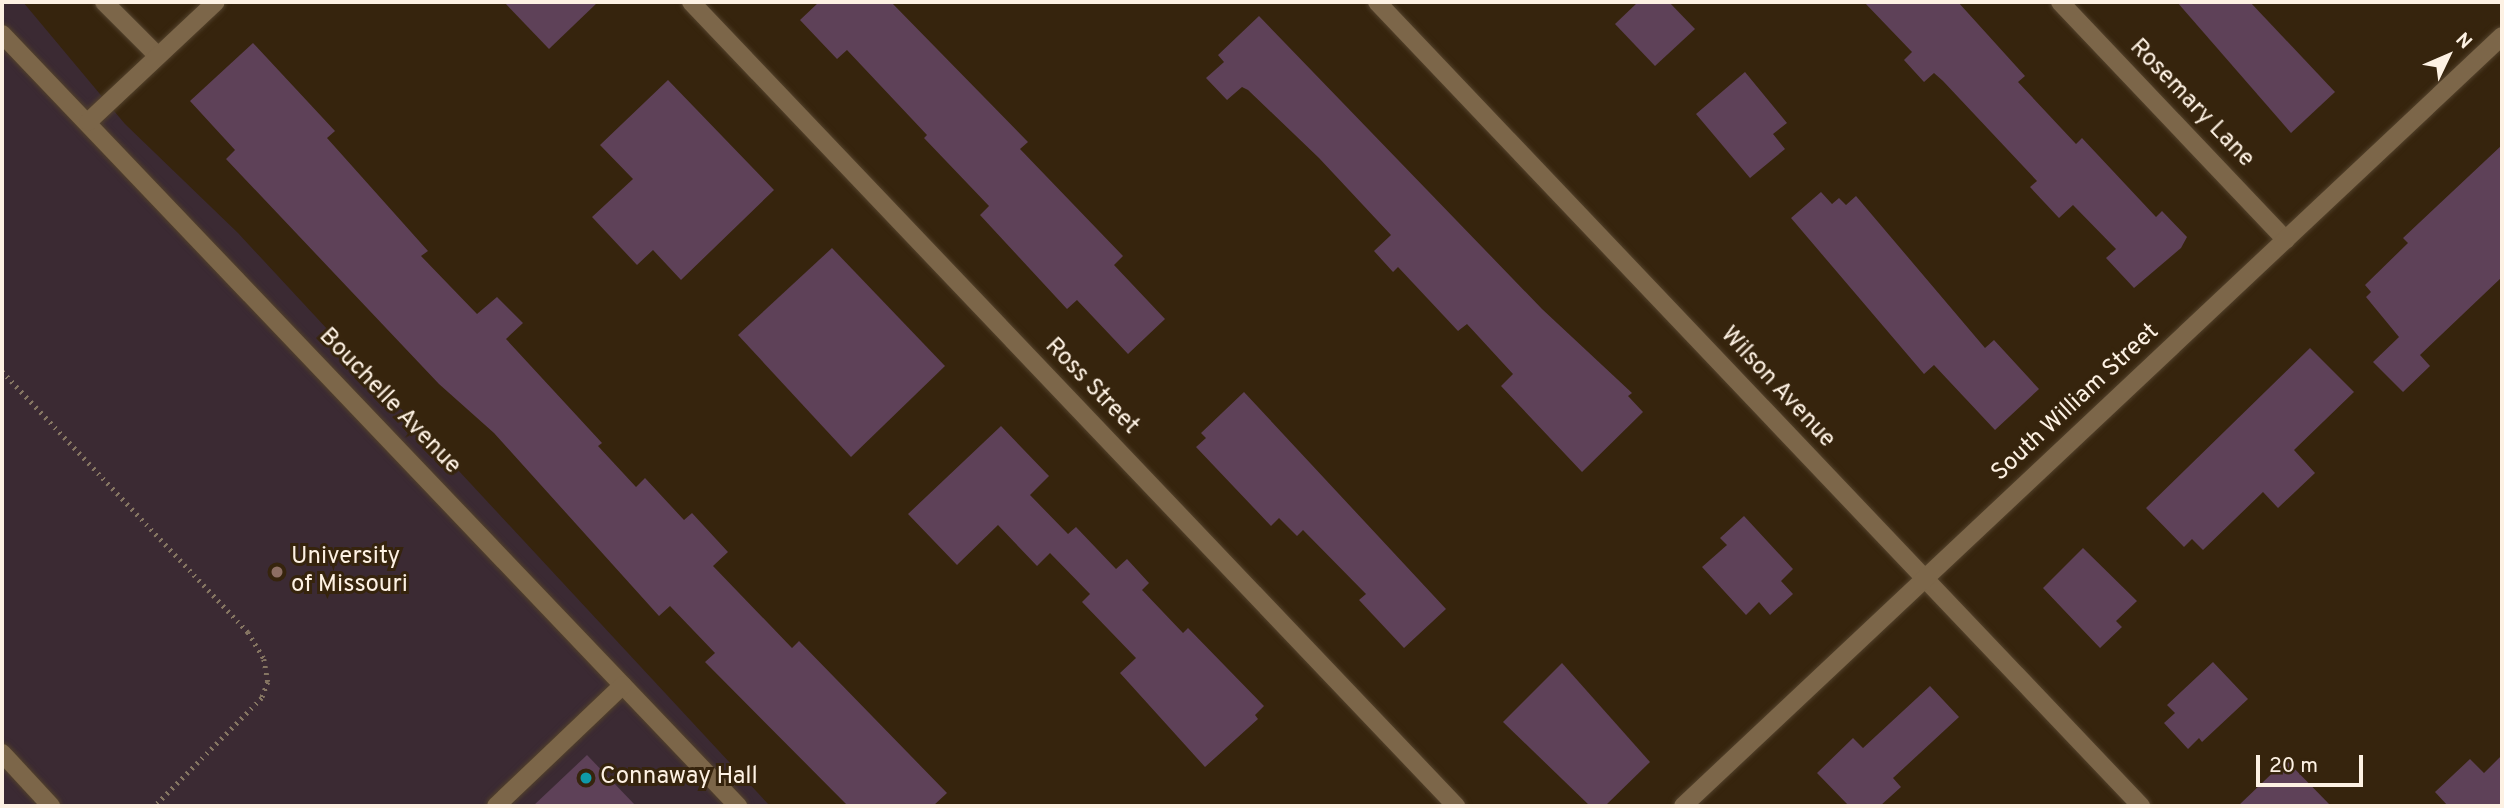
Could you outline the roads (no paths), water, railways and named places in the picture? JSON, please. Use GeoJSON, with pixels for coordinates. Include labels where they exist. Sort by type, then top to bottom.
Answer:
{"type":"FeatureCollection","features":[{"type":"Feature","properties":{"kind":"street"},"geometry":{"type":"LineString","coordinates":[[104,2],[159,56]]}},
{"type":"Feature","properties":{"kind":"street","name":"Ross Street"},"geometry":{"type":"LineString","coordinates":[[691,2],[1456,806]]}},
{"type":"Feature","properties":{"kind":"street","name":"Wilson Avenue"},"geometry":{"type":"LineString","coordinates":[[1377,2],[2141,806]]}},
{"type":"Feature","properties":{"kind":"street","name":"Rosemary Lane"},"geometry":{"type":"LineString","coordinates":[[2060,2],[2286,240]]}},
{"type":"Feature","properties":{"kind":"street"},"geometry":{"type":"LineString","coordinates":[[89,122],[209,4]]}},
{"type":"Feature","properties":{"kind":"street","name":"Bouchelle Avenue"},"geometry":{"type":"LineString","coordinates":[[2,34],[89,122],[738,806]]}},
{"type":"Feature","properties":{"kind":"street","name":"South William Street"},"geometry":{"type":"LineString","coordinates":[[1683,806],[2502,36]]}},
{"type":"Feature","properties":{"kind":"street"},"geometry":{"type":"LineString","coordinates":[[496,806],[623,685]]}},
{"type":"Feature","properties":{"kind":"street"},"geometry":{"type":"LineString","coordinates":[[2,754],[51,806]]}},
{"type":"Feature","properties":{"kind":"place","name":"University of Missouri"},"geometry":{"type":"Point","coordinates":[277,572]}},
{"type":"Feature","properties":{"kind":"place","name":"Connaway Hall"},"geometry":{"type":"Point","coordinates":[586,778]}}]}
